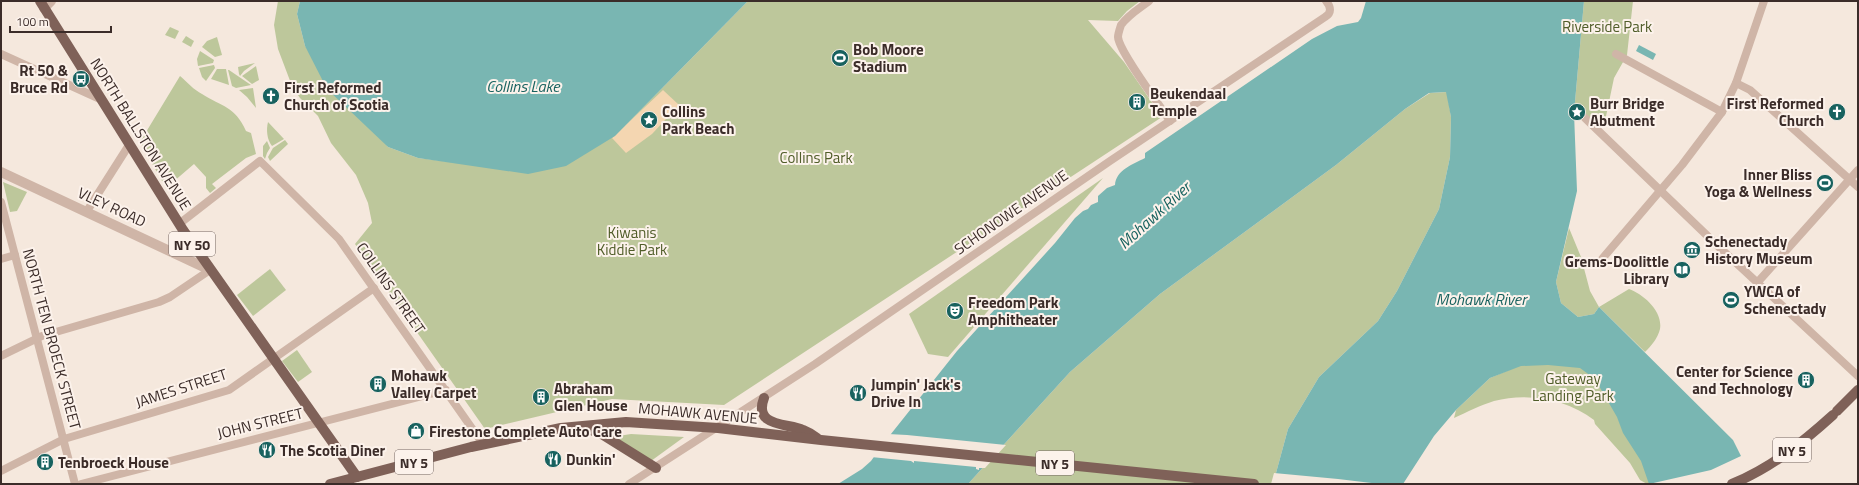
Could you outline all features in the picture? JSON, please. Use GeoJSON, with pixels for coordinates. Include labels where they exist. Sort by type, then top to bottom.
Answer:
{"type":"FeatureCollection","features":[{"type":"Feature","properties":{"kind":"main road","name":"NORTH BALLSTON AVENUE"},"geometry":{"type":"LineString","coordinates":[[45,3],[100,99],[179,224],[358,481]]}},
{"type":"Feature","properties":{"kind":"main road","name":"NY 5"},"geometry":{"type":"LineString","coordinates":[[1732,484],[1775,462],[1808,438],[1858,390]]}},
{"type":"Feature","properties":{"kind":"main road"},"geometry":{"type":"LineString","coordinates":[[764,398],[762,410],[766,418],[782,426],[802,429],[821,440]]}},
{"type":"Feature","properties":{"kind":"main road","name":"MOHAWK AVENUE"},"geometry":{"type":"LineString","coordinates":[[330,484],[358,481],[483,444],[561,428],[626,422],[718,428],[821,440],[1254,484]]}},
{"type":"Feature","properties":{"kind":"main road"},"geometry":{"type":"LineString","coordinates":[[579,426],[600,433],[656,468]]}},
{"type":"Feature","properties":{"kind":"street"},"geometry":{"type":"LineString","coordinates":[[1149,1],[1121,25],[1118,36],[1121,45],[1134,68],[1170,121]]}},
{"type":"Feature","properties":{"kind":"street","name":"SCHONOWE AVENUE"},"geometry":{"type":"LineString","coordinates":[[629,484],[764,398],[1170,121],[1329,15],[1329,5],[1326,1]]}},
{"type":"Feature","properties":{"kind":"street"},"geometry":{"type":"LineString","coordinates":[[1602,259],[1682,165],[1722,112],[1736,83],[1764,1]]}},
{"type":"Feature","properties":{"kind":"street"},"geometry":{"type":"LineString","coordinates":[[1,54],[100,99]]}},
{"type":"Feature","properties":{"kind":"street"},"geometry":{"type":"LineString","coordinates":[[1616,54],[1722,112]]}},
{"type":"Feature","properties":{"kind":"street"},"geometry":{"type":"LineString","coordinates":[[1736,83],[1750,90],[1858,187]]}},
{"type":"Feature","properties":{"kind":"street"},"geometry":{"type":"LineString","coordinates":[[1585,118],[1757,283],[1858,376]]}},
{"type":"Feature","properties":{"kind":"street"},"geometry":{"type":"LineString","coordinates":[[87,211],[129,145]]}},
{"type":"Feature","properties":{"kind":"street","name":"COLLINS STREET"},"geometry":{"type":"LineString","coordinates":[[179,224],[260,160],[339,239],[483,444]]}},
{"type":"Feature","properties":{"kind":"street"},"geometry":{"type":"LineString","coordinates":[[1757,283],[1858,170]]}},
{"type":"Feature","properties":{"kind":"street","name":"VLEY ROAD"},"geometry":{"type":"LineString","coordinates":[[1,172],[210,270]]}},
{"type":"Feature","properties":{"kind":"street","name":"NORTH TEN BROECK STREET"},"geometry":{"type":"LineString","coordinates":[[1,202],[75,484]]}},
{"type":"Feature","properties":{"kind":"street"},"geometry":{"type":"LineString","coordinates":[[1,260],[15,255]]}},
{"type":"Feature","properties":{"kind":"street"},"geometry":{"type":"LineString","coordinates":[[1,356],[36,338],[159,302],[170,297],[210,270]]}},
{"type":"Feature","properties":{"kind":"street","name":"JAMES STREET"},"geometry":{"type":"LineString","coordinates":[[1,471],[64,439],[229,390],[374,288]]}},
{"type":"Feature","properties":{"kind":"street","name":"JOHN STREET"},"geometry":{"type":"LineString","coordinates":[[81,484],[446,390]]}},
{"type":"Feature","properties":{"kind":"green space","name":"Collins Park"},"geometry":{"type":"Polygon","coordinates":[[[278,1],[300,1],[297,14],[305,46],[388,147],[418,158],[475,165],[615,136],[748,1],[1140,1],[1127,11],[1118,21],[1088,20],[1124,62],[1162,117],[724,405],[612,399],[485,429],[355,244],[372,223],[368,203],[356,175],[331,143],[318,116],[300,98],[292,86],[278,49],[274,25],[278,1]]]}},
{"type":"Feature","properties":{"kind":"green space","name":"Riverside Park"},"geometry":{"type":"Polygon","coordinates":[[[1584,1],[1633,1],[1627,55],[1614,78],[1605,121],[1574,113],[1584,1]]]}},
{"type":"Feature","properties":{"kind":"green space"},"geometry":{"type":"Polygon","coordinates":[[[170,27],[179,31],[175,39],[165,35],[170,27]]]}},
{"type":"Feature","properties":{"kind":"green space"},"geometry":{"type":"Polygon","coordinates":[[[186,36],[194,41],[191,47],[182,42],[186,36]]]}},
{"type":"Feature","properties":{"kind":"green space"},"geometry":{"type":"Polygon","coordinates":[[[217,37],[222,55],[215,57],[202,47],[207,41],[217,37]]]}},
{"type":"Feature","properties":{"kind":"green space"},"geometry":{"type":"Polygon","coordinates":[[[200,51],[214,60],[213,63],[198,66],[197,59],[200,51]]]}},
{"type":"Feature","properties":{"kind":"green space"},"geometry":{"type":"Polygon","coordinates":[[[255,63],[244,71],[240,76],[238,67],[255,63]]]}},
{"type":"Feature","properties":{"kind":"green space"},"geometry":{"type":"Polygon","coordinates":[[[214,65],[215,68],[206,81],[202,77],[199,68],[214,65]]]}},
{"type":"Feature","properties":{"kind":"green space"},"geometry":{"type":"Polygon","coordinates":[[[256,66],[259,80],[252,84],[242,76],[256,66]]]}},
{"type":"Feature","properties":{"kind":"green space"},"geometry":{"type":"Polygon","coordinates":[[[217,69],[226,69],[229,85],[211,79],[217,69]]]}},
{"type":"Feature","properties":{"kind":"green space"},"geometry":{"type":"Polygon","coordinates":[[[228,70],[251,85],[236,88],[232,86],[228,70]]]}},
{"type":"Feature","properties":{"kind":"green space"},"geometry":{"type":"Polygon","coordinates":[[[180,76],[193,88],[233,112],[242,123],[246,131],[251,133],[256,154],[246,158],[212,184],[216,188],[210,193],[206,188],[206,177],[194,164],[166,188],[140,142],[180,76]]]}},
{"type":"Feature","properties":{"kind":"green space"},"geometry":{"type":"Polygon","coordinates":[[[253,88],[256,108],[239,90],[253,88]]]}},
{"type":"Feature","properties":{"kind":"green space"},"geometry":{"type":"Polygon","coordinates":[[[1447,92],[1451,117],[1450,157],[1439,209],[1397,291],[1378,321],[1319,377],[1288,429],[1273,484],[968,484],[1070,372],[1160,294],[1336,165],[1405,109],[1430,93],[1447,92]]]}},
{"type":"Feature","properties":{"kind":"green space"},"geometry":{"type":"Polygon","coordinates":[[[268,122],[284,139],[272,146],[267,135],[268,122]]]}},
{"type":"Feature","properties":{"kind":"green space"},"geometry":{"type":"Polygon","coordinates":[[[285,140],[288,144],[270,161],[268,157],[273,148],[285,140]]]}},
{"type":"Feature","properties":{"kind":"green space"},"geometry":{"type":"Polygon","coordinates":[[[267,141],[270,148],[265,159],[263,156],[263,146],[267,141]]]}},
{"type":"Feature","properties":{"kind":"green space"},"geometry":{"type":"Polygon","coordinates":[[[1103,178],[948,357],[928,354],[909,314],[1103,178]]]}},
{"type":"Feature","properties":{"kind":"green space"},"geometry":{"type":"Polygon","coordinates":[[[3,182],[27,192],[17,211],[10,212],[3,182]]]}},
{"type":"Feature","properties":{"kind":"green space"},"geometry":{"type":"Polygon","coordinates":[[[1569,228],[1581,257],[1590,291],[1599,307],[1594,314],[1578,317],[1561,303],[1556,282],[1569,228]]]}},
{"type":"Feature","properties":{"kind":"green space"},"geometry":{"type":"Polygon","coordinates":[[[270,269],[286,290],[253,316],[237,295],[270,269]]]}},
{"type":"Feature","properties":{"kind":"green space"},"geometry":{"type":"Polygon","coordinates":[[[1629,289],[1634,291],[1646,299],[1655,310],[1660,322],[1658,336],[1645,352],[1599,307],[1629,289]]]}},
{"type":"Feature","properties":{"kind":"green space","name":"Gateway Landing Park"},"geometry":{"type":"Polygon","coordinates":[[[1585,338],[1654,484],[1647,484],[1640,480],[1630,463],[1595,424],[1594,420],[1572,407],[1559,402],[1546,399],[1520,397],[1507,398],[1494,401],[1454,418],[1456,410],[1490,378],[1585,338]]]}},
{"type":"Feature","properties":{"kind":"green space"},"geometry":{"type":"Polygon","coordinates":[[[297,350],[312,372],[298,382],[282,361],[297,350]]]}},
{"type":"Feature","properties":{"kind":"green space"},"geometry":{"type":"Polygon","coordinates":[[[631,434],[684,437],[651,461],[612,437],[631,434]]]}},
{"type":"Feature","properties":{"kind":"sand","name":"Collins Park Beach"},"geometry":{"type":"Polygon","coordinates":[[[663,90],[679,105],[652,134],[626,153],[612,138],[663,90]]]}},
{"type":"Feature","properties":{"kind":"water","name":"Collins Lake"},"geometry":{"type":"Polygon","coordinates":[[[300,1],[748,1],[615,136],[566,166],[528,174],[418,158],[388,147],[327,89],[305,46],[297,14],[300,1]]]}},
{"type":"Feature","properties":{"kind":"water","name":"Mohawk River"},"geometry":{"type":"Polygon","coordinates":[[[1366,1],[1584,1],[1574,113],[1577,191],[1556,282],[1561,303],[1578,317],[1594,314],[1599,307],[1733,440],[1741,456],[1711,470],[1649,484],[1641,461],[1623,433],[1617,417],[1595,379],[1580,368],[1548,365],[1521,366],[1490,378],[1456,410],[1434,436],[1403,484],[1273,484],[1288,429],[1319,377],[1378,321],[1397,291],[1439,209],[1450,157],[1451,117],[1446,92],[1429,93],[1405,109],[1336,165],[1160,294],[1070,372],[968,484],[838,484],[862,469],[871,461],[957,351],[1055,243],[1075,218],[1083,211],[1088,209],[1091,205],[1098,202],[1098,196],[1107,188],[1115,185],[1118,175],[1122,171],[1130,165],[1145,158],[1145,153],[1312,39],[1337,26],[1358,22],[1361,18],[1366,1]]]}},
{"type":"Feature","properties":{"kind":"water"},"geometry":{"type":"Polygon","coordinates":[[[1639,45],[1656,54],[1653,60],[1636,51],[1639,45]]]}},
{"type":"Feature","properties":{"kind":"pier"},"geometry":{"type":"Polygon","coordinates":[[[888,434],[1006,445],[985,468],[979,468],[979,470],[976,469],[976,467],[914,461],[914,463],[911,461],[871,457],[888,434]]]}},
{"type":"Feature","properties":{"kind":"pier"},"geometry":{"type":"Polygon","coordinates":[[[1274,473],[1338,479],[1380,484],[1271,484],[1274,473]]]}},
{"type":"Feature","properties":{"kind":"place","name":"Bob Moore Stadium"},"geometry":{"type":"Point","coordinates":[840,58]}},
{"type":"Feature","properties":{"kind":"place","name":"Rt 50 & Bruce Rd"},"geometry":{"type":"Point","coordinates":[81,79]}},
{"type":"Feature","properties":{"kind":"place","name":"First Reformed Church of Scotia"},"geometry":{"type":"Point","coordinates":[271,96]}},
{"type":"Feature","properties":{"kind":"place","name":"Beukendaal Temple"},"geometry":{"type":"Point","coordinates":[1137,102]}},
{"type":"Feature","properties":{"kind":"place","name":"Burr Bridge Abutment"},"geometry":{"type":"Point","coordinates":[1577,112]}},
{"type":"Feature","properties":{"kind":"place","name":"First Reformed Church"},"geometry":{"type":"Point","coordinates":[1837,112]}},
{"type":"Feature","properties":{"kind":"place","name":"Collins Park Beach"},"geometry":{"type":"Point","coordinates":[649,120]}},
{"type":"Feature","properties":{"kind":"place","name":"Inner Bliss Yoga & Wellness"},"geometry":{"type":"Point","coordinates":[1825,183]}},
{"type":"Feature","properties":{"kind":"place","name":"Schenectady History Museum"},"geometry":{"type":"Point","coordinates":[1692,250]}},
{"type":"Feature","properties":{"kind":"place","name":"Grems-Doolittle Library"},"geometry":{"type":"Point","coordinates":[1682,270]}},
{"type":"Feature","properties":{"kind":"place","name":"YWCA of Schenectady"},"geometry":{"type":"Point","coordinates":[1731,300]}},
{"type":"Feature","properties":{"kind":"place","name":"Freedom Park Amphitheater"},"geometry":{"type":"Point","coordinates":[955,311]}},
{"type":"Feature","properties":{"kind":"place","name":"Center for Science and Technology"},"geometry":{"type":"Point","coordinates":[1806,380]}},
{"type":"Feature","properties":{"kind":"place","name":"Mohawk Valley Carpet"},"geometry":{"type":"Point","coordinates":[378,384]}},
{"type":"Feature","properties":{"kind":"place","name":"Jumpin' Jack's Drive In"},"geometry":{"type":"Point","coordinates":[858,393]}},
{"type":"Feature","properties":{"kind":"place","name":"Abraham Glen House"},"geometry":{"type":"Point","coordinates":[541,397]}},
{"type":"Feature","properties":{"kind":"place","name":"Firestone Complete Auto Care"},"geometry":{"type":"Point","coordinates":[416,431]}},
{"type":"Feature","properties":{"kind":"place","name":"The Scotia Diner"},"geometry":{"type":"Point","coordinates":[267,450]}},
{"type":"Feature","properties":{"kind":"place","name":"Dunkin'"},"geometry":{"type":"Point","coordinates":[553,459]}},
{"type":"Feature","properties":{"kind":"place","name":"Tenbroeck House"},"geometry":{"type":"Point","coordinates":[45,462]}},
{"type":"Feature","properties":{"kind":"park label","name":"Kiwanis Kiddie Park"},"geometry":{"type":"Point","coordinates":[632,240]}}]}
